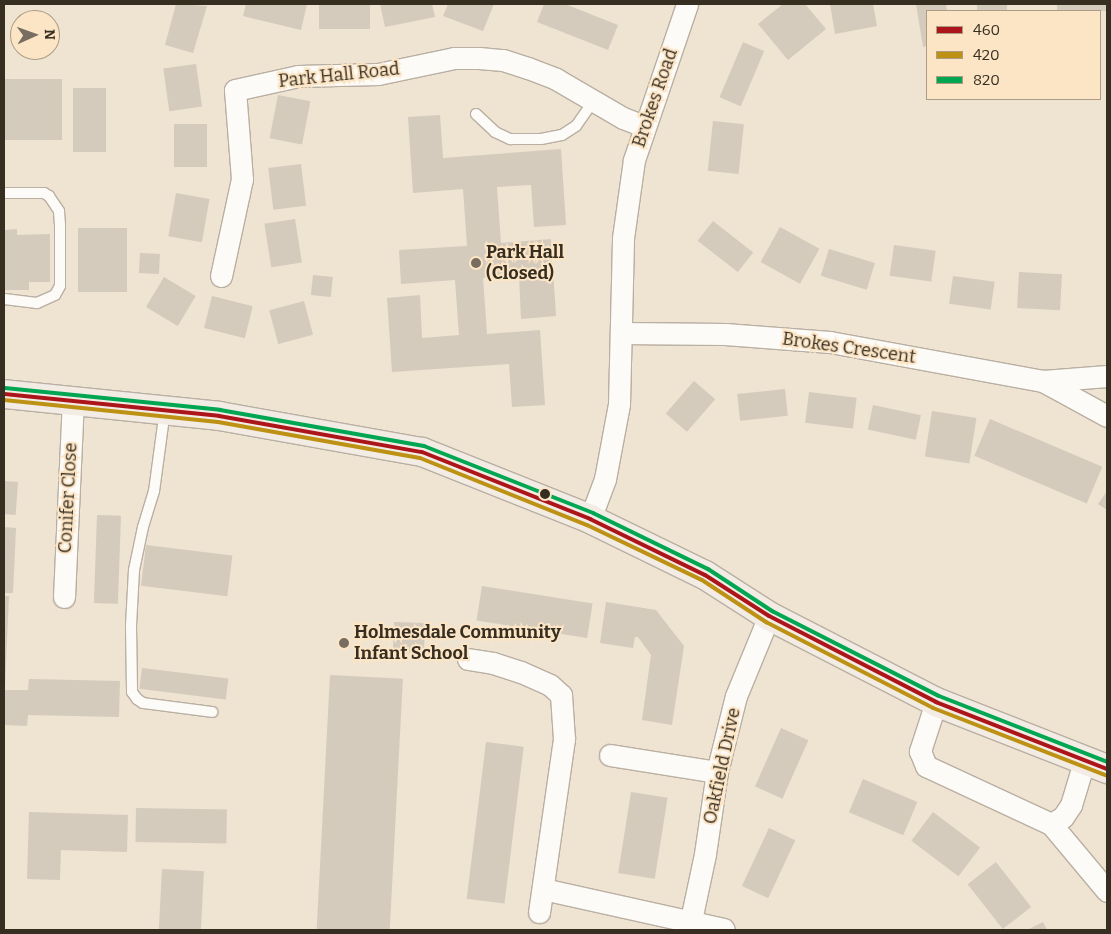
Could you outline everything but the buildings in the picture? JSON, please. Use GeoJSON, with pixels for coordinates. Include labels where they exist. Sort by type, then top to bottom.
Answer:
{"type":"FeatureCollection","features":[{"type":"Feature","properties":{"kind":"main road"},"geometry":{"type":"LineString","coordinates":[[4,394],[73,399],[219,416],[422,452],[590,519],[705,575],[769,616],[936,702],[1096,765]]}},
{"type":"Feature","properties":{"kind":"street","name":"Brokes Road"},"geometry":{"type":"LineString","coordinates":[[590,519],[604,479],[612,448],[619,404],[623,238],[634,160],[687,4]]}},
{"type":"Feature","properties":{"kind":"street","name":"Park Hall Road"},"geometry":{"type":"LineString","coordinates":[[221,276],[242,178],[235,90],[298,76],[378,74],[437,61],[479,58],[503,60],[556,79],[593,102],[623,118],[644,126]]}},
{"type":"Feature","properties":{"kind":"street","name":"Brokes Crescent"},"geometry":{"type":"LineString","coordinates":[[622,333],[725,334],[830,342],[1043,380],[1107,376]]}},
{"type":"Feature","properties":{"kind":"street","name":"Brokes Crescent"},"geometry":{"type":"LineString","coordinates":[[1043,380],[1107,416]]}},
{"type":"Feature","properties":{"kind":"street","name":"Conifer Close"},"geometry":{"type":"LineString","coordinates":[[64,597],[73,399]]}},
{"type":"Feature","properties":{"kind":"street","name":"Oakfield Drive"},"geometry":{"type":"LineString","coordinates":[[691,920],[705,854],[717,772],[736,696],[769,616]]}},
{"type":"Feature","properties":{"kind":"street"},"geometry":{"type":"LineString","coordinates":[[468,659],[493,663],[521,672],[550,685],[561,695],[564,739],[539,912]]}},
{"type":"Feature","properties":{"kind":"street"},"geometry":{"type":"LineString","coordinates":[[936,702],[920,751],[926,766],[1051,824],[1107,890]]}},
{"type":"Feature","properties":{"kind":"street"},"geometry":{"type":"LineString","coordinates":[[610,755],[717,772]]}},
{"type":"Feature","properties":{"kind":"street"},"geometry":{"type":"LineString","coordinates":[[1051,824],[1064,817],[1096,765]]}},
{"type":"Feature","properties":{"kind":"street"},"geometry":{"type":"LineString","coordinates":[[543,889],[609,906],[691,920],[725,930]]}},
{"type":"Feature","properties":{"kind":"lane"},"geometry":{"type":"LineString","coordinates":[[476,114],[496,132],[510,139],[541,139],[562,135],[576,126],[593,102]]}},
{"type":"Feature","properties":{"kind":"lane"},"geometry":{"type":"LineString","coordinates":[[4,193],[44,193],[49,196],[59,211],[60,225],[60,286],[55,295],[37,303],[4,299]]}},
{"type":"Feature","properties":{"kind":"lane"},"geometry":{"type":"LineString","coordinates":[[165,410],[154,491],[143,527],[134,570],[131,626],[132,692],[137,699],[143,702],[212,712]]}},
{"type":"Feature","properties":{"kind":"transit line","name":"820"},"geometry":{"type":"LineString","coordinates":[[5,388],[220,410],[424,446],[593,513],[708,569],[772,611],[939,696],[1107,762]]}},
{"type":"Feature","properties":{"kind":"transit line","name":"460"},"geometry":{"type":"LineString","coordinates":[[4,394],[219,416],[422,452],[590,519],[705,575],[769,616],[936,702],[1107,769]]}},
{"type":"Feature","properties":{"kind":"transit line","name":"420"},"geometry":{"type":"LineString","coordinates":[[4,400],[218,422],[420,458],[587,525],[702,580],[766,622],[933,708],[1105,775]]}},
{"type":"Feature","properties":{"kind":"place","name":"Park Hall (Closed)"},"geometry":{"type":"Point","coordinates":[476,263]}},
{"type":"Feature","properties":{"kind":"place","name":"Holmesdale Community Infant School"},"geometry":{"type":"Point","coordinates":[344,643]}}]}
